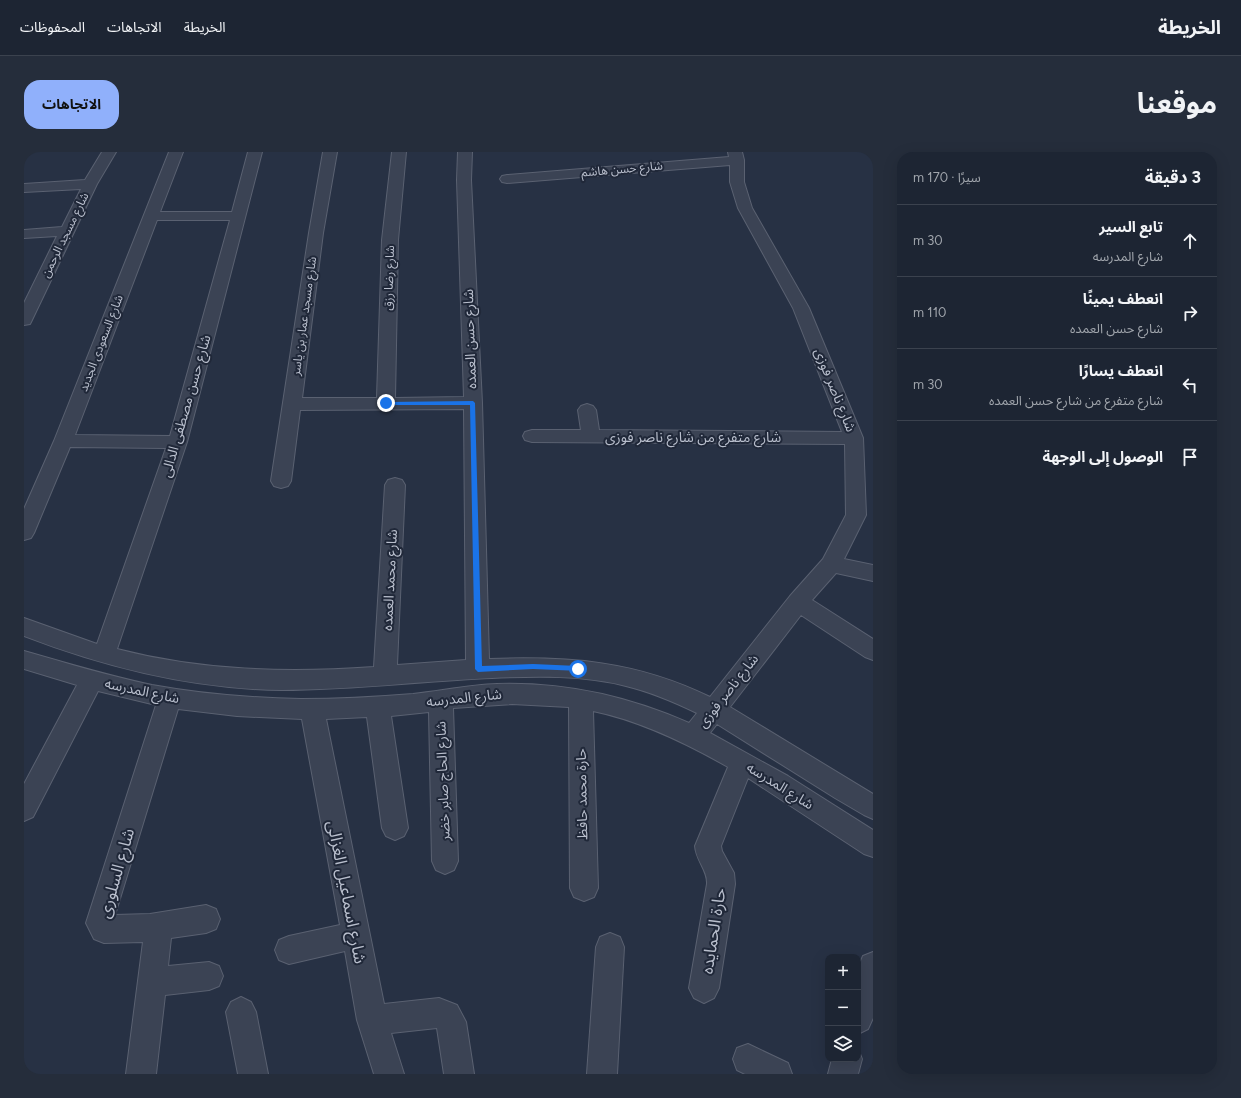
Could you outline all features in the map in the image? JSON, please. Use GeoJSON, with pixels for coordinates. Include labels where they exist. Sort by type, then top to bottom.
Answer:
{"type":"FeatureCollection","features":[{"type":"Feature","properties":{"kind":"street","name":"شارع مسجد الرحمن"},"geometry":{"type":"LineString","coordinates":[[24,320],[90,184],[109,152]]}},
{"type":"Feature","properties":{"kind":"street","name":"شارع السعودى الجديد"},"geometry":{"type":"LineString","coordinates":[[24,533],[63,441],[176,152]]}},
{"type":"Feature","properties":{"kind":"street","name":"شارع حسن مصطفى الدالى"},"geometry":{"type":"LineString","coordinates":[[104,655],[178,442],[255,152]]}},
{"type":"Feature","properties":{"kind":"street","name":"شارع مسجد عمار بن ياسر"},"geometry":{"type":"LineString","coordinates":[[281,481],[316,233],[330,152]]}},
{"type":"Feature","properties":{"kind":"street","name":"شارع رضا رزق"},"geometry":{"type":"LineString","coordinates":[[386,403],[390,240],[399,152]]}},
{"type":"Feature","properties":{"kind":"street","name":"شارع حسن العمده"},"geometry":{"type":"LineString","coordinates":[[465,152],[464,180],[473,403],[478,669]]}},
{"type":"Feature","properties":{"kind":"street","name":"شارع حسن هاشم"},"geometry":{"type":"LineString","coordinates":[[506,179],[736,156]]}},
{"type":"Feature","properties":{"kind":"street","name":"شارع ناصر فوزى"},"geometry":{"type":"LineString","coordinates":[[692,736],[715,709],[798,602],[831,564],[864,517],[854,438],[801,308],[745,208],[737,182],[736,156]]}},
{"type":"Feature","properties":{"kind":"street"},"geometry":{"type":"LineString","coordinates":[[24,188],[90,184]]}},
{"type":"Feature","properties":{"kind":"street"},"geometry":{"type":"LineString","coordinates":[[151,216],[237,216]]}},
{"type":"Feature","properties":{"kind":"street"},"geometry":{"type":"LineString","coordinates":[[24,234],[67,231]]}},
{"type":"Feature","properties":{"kind":"street"},"geometry":{"type":"LineString","coordinates":[[24,282],[43,281]]}},
{"type":"Feature","properties":{"kind":"street"},"geometry":{"type":"LineString","coordinates":[[292,404],[473,403]]}},
{"type":"Feature","properties":{"kind":"street"},"geometry":{"type":"LineString","coordinates":[[587,410],[591,436]]}},
{"type":"Feature","properties":{"kind":"street","name":"شارع متفرع من شارع ناصر فوزى"},"geometry":{"type":"LineString","coordinates":[[532,436],[854,438]]}},
{"type":"Feature","properties":{"kind":"street"},"geometry":{"type":"LineString","coordinates":[[63,441],[178,442]]}},
{"type":"Feature","properties":{"kind":"street","name":"شارع محمد العمده"},"geometry":{"type":"LineString","coordinates":[[385,675],[394,485]]}},
{"type":"Feature","properties":{"kind":"street"},"geometry":{"type":"LineString","coordinates":[[831,564],[873,573]]}},
{"type":"Feature","properties":{"kind":"street"},"geometry":{"type":"LineString","coordinates":[[798,602],[873,651]]}},
{"type":"Feature","properties":{"kind":"street"},"geometry":{"type":"LineString","coordinates":[[24,656],[35,631]]}},
{"type":"Feature","properties":{"kind":"street","name":"شارع المدرسه"},"geometry":{"type":"LineString","coordinates":[[35,631],[104,655],[176,672],[241,679],[308,680],[478,669],[541,667],[578,669],[624,676],[670,690],[715,709],[873,807]]}},
{"type":"Feature","properties":{"kind":"street","name":"شارع المدرسه"},"geometry":{"type":"LineString","coordinates":[[24,660],[92,680],[170,698],[216,704],[312,709],[378,707],[496,694],[545,695],[580,699],[637,713],[665,723],[692,736],[742,763],[873,845]]}},
{"type":"Feature","properties":{"kind":"street"},"geometry":{"type":"LineString","coordinates":[[24,809],[92,680]]}},
{"type":"Feature","properties":{"kind":"street","name":"شارع السلورى"},"geometry":{"type":"LineString","coordinates":[[150,928],[111,930],[104,929],[100,923],[170,698]]}},
{"type":"Feature","properties":{"kind":"street","name":"حارة محمد حافظ"},"geometry":{"type":"LineString","coordinates":[[580,699],[584,888]]}},
{"type":"Feature","properties":{"kind":"street","name":"شارع الحاج صابر خضر"},"geometry":{"type":"LineString","coordinates":[[441,700],[445,861]]}},
{"type":"Feature","properties":{"kind":"street"},"geometry":{"type":"LineString","coordinates":[[378,707],[395,828]]}},
{"type":"Feature","properties":{"kind":"street","name":"شارع اسماعيل الغزالى"},"geometry":{"type":"LineString","coordinates":[[312,709],[372,1020],[389,1074]]}},
{"type":"Feature","properties":{"kind":"street","name":"حارة الحمايده"},"geometry":{"type":"LineString","coordinates":[[704,988],[721,884],[721,873],[709,855],[708,846],[742,763]]}},
{"type":"Feature","properties":{"kind":"street"},"geometry":{"type":"LineString","coordinates":[[150,928],[206,919]]}},
{"type":"Feature","properties":{"kind":"street"},"geometry":{"type":"LineString","coordinates":[[141,1074],[157,940],[156,933],[150,928]]}},
{"type":"Feature","properties":{"kind":"street"},"geometry":{"type":"LineString","coordinates":[[289,950],[356,935]]}},
{"type":"Feature","properties":{"kind":"street"},"geometry":{"type":"LineString","coordinates":[[602,1074],[610,947]]}},
{"type":"Feature","properties":{"kind":"street"},"geometry":{"type":"LineString","coordinates":[[861,1008],[873,966]]}},
{"type":"Feature","properties":{"kind":"street"},"geometry":{"type":"LineString","coordinates":[[152,982],[209,976]]}},
{"type":"Feature","properties":{"kind":"street"},"geometry":{"type":"LineString","coordinates":[[241,1012],[253,1074]]}},
{"type":"Feature","properties":{"kind":"street"},"geometry":{"type":"LineString","coordinates":[[372,1020],[439,1012],[447,1015],[451,1022],[459,1074]]}},
{"type":"Feature","properties":{"kind":"street"},"geometry":{"type":"LineString","coordinates":[[748,1059],[777,1074]]}},
{"type":"Feature","properties":{"kind":"street"},"geometry":{"type":"LineString","coordinates":[[843,1074],[846,1062]]}},
{"type":"Feature","properties":{"kind":"route"},"geometry":{"type":"LineString","coordinates":[[386,403],[473,403],[478,669],[556,667],[578,669]]}}]}
